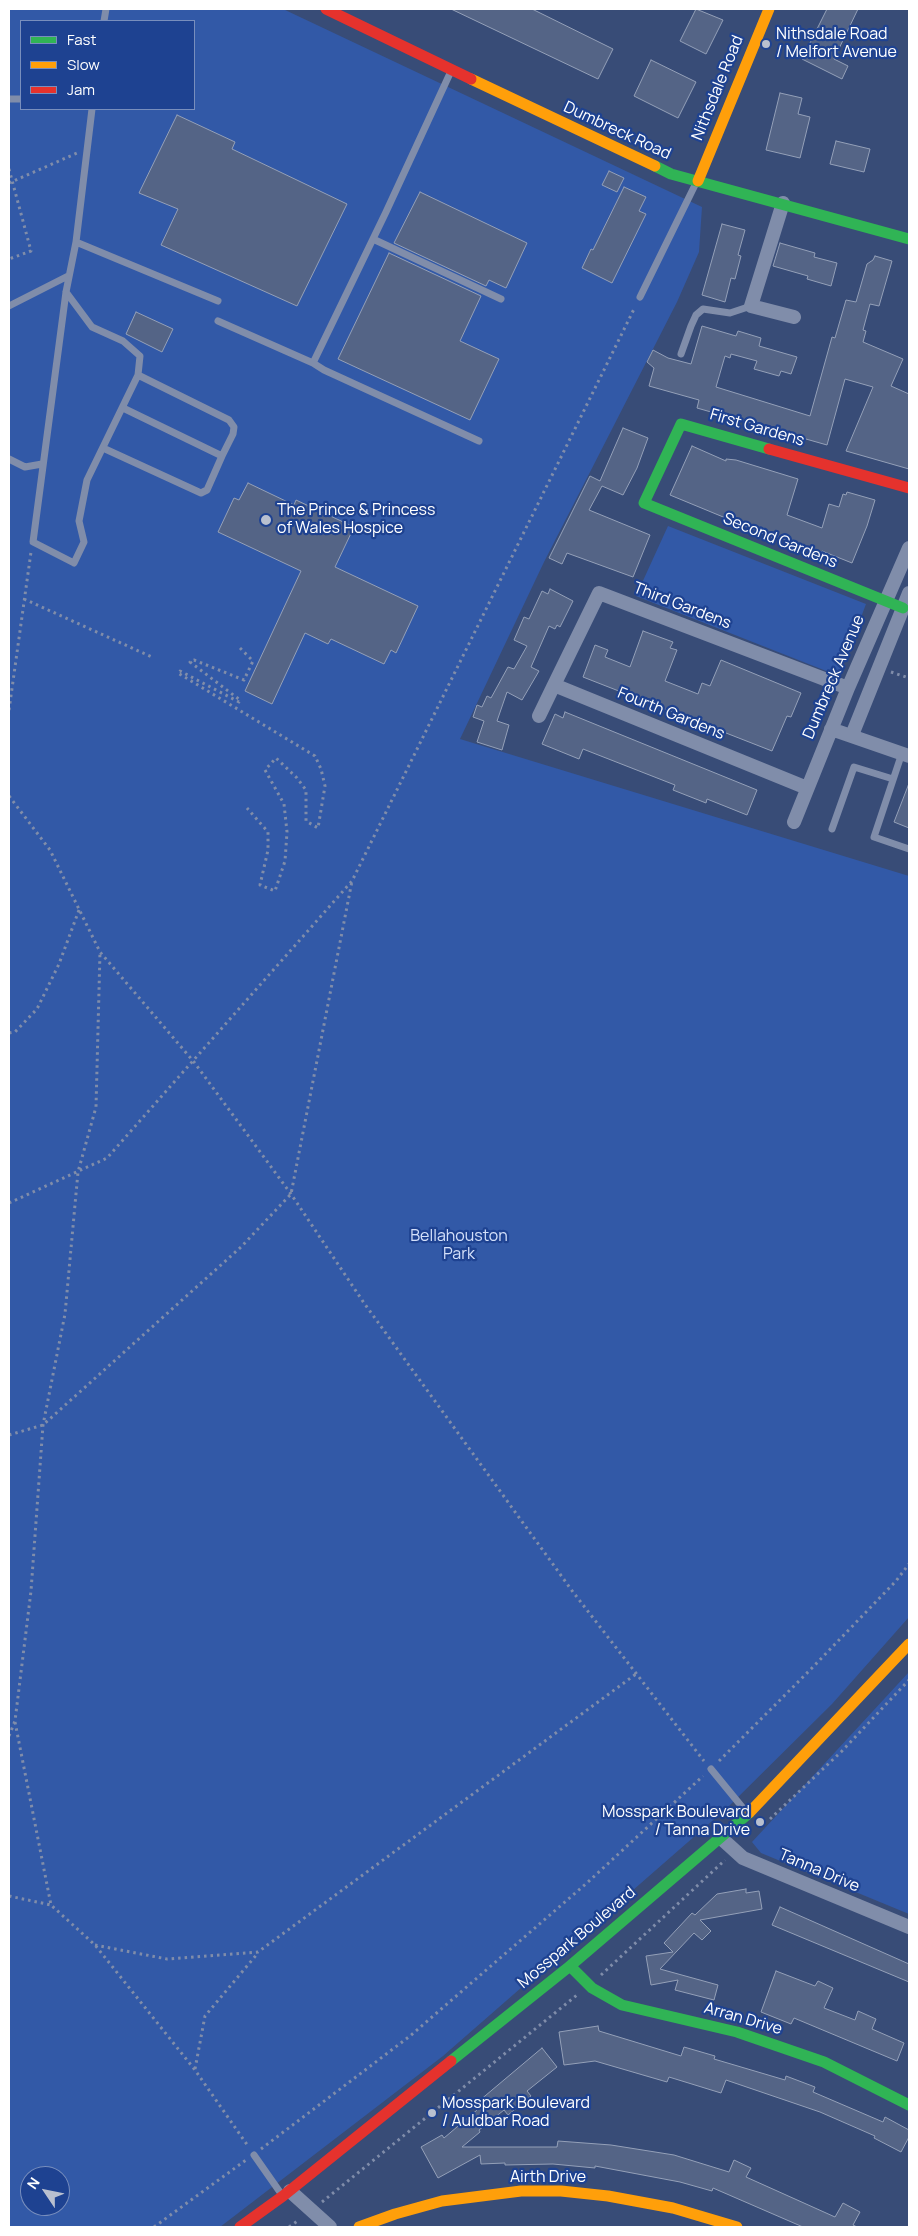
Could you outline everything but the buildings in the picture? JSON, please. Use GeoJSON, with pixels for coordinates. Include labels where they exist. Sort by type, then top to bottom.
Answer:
{"type":"FeatureCollection","features":[{"type":"Feature","properties":{"kind":"street","name":"Dumbreck Road"},"geometry":{"type":"LineString","coordinates":[[326,9],[671,174],[909,239]]}},
{"type":"Feature","properties":{"kind":"street","name":"Nithsdale Road"},"geometry":{"type":"LineString","coordinates":[[698,181],[769,9]]}},
{"type":"Feature","properties":{"kind":"street"},"geometry":{"type":"LineString","coordinates":[[782,203],[751,306],[794,317]]}},
{"type":"Feature","properties":{"kind":"street","name":"First Gardens"},"geometry":{"type":"LineString","coordinates":[[644,503],[681,424],[909,488]]}},
{"type":"Feature","properties":{"kind":"street","name":"Second Gardens"},"geometry":{"type":"LineString","coordinates":[[644,503],[903,608]]}},
{"type":"Feature","properties":{"kind":"street","name":"Dumbreck Avenue"},"geometry":{"type":"LineString","coordinates":[[794,822],[848,688],[909,548]]}},
{"type":"Feature","properties":{"kind":"street","name":"Third Gardens"},"geometry":{"type":"LineString","coordinates":[[554,686],[599,593],[848,688]]}},
{"type":"Feature","properties":{"kind":"street"},"geometry":{"type":"LineString","coordinates":[[852,735],[909,593]]}},
{"type":"Feature","properties":{"kind":"street"},"geometry":{"type":"LineString","coordinates":[[539,716],[554,686]]}},
{"type":"Feature","properties":{"kind":"street","name":"Fourth Gardens"},"geometry":{"type":"LineString","coordinates":[[554,686],[807,788]]}},
{"type":"Feature","properties":{"kind":"street"},"geometry":{"type":"LineString","coordinates":[[831,729],[906,755]]}},
{"type":"Feature","properties":{"kind":"street","name":"Mosspark Boulevard"},"geometry":{"type":"LineString","coordinates":[[240,2227],[287,2193],[570,1966],[721,1838],[748,1814],[909,1644]]}},
{"type":"Feature","properties":{"kind":"street","name":"Tanna Drive"},"geometry":{"type":"LineString","coordinates":[[721,1838],[743,1858],[909,1927]]}},
{"type":"Feature","properties":{"kind":"street","name":"Arran Drive"},"geometry":{"type":"LineString","coordinates":[[570,1966],[589,1986],[622,2005],[737,2032],[824,2062],[909,2105]]}},
{"type":"Feature","properties":{"kind":"street","name":"Airth Drive"},"geometry":{"type":"LineString","coordinates":[[359,2227],[395,2214],[442,2201],[521,2191],[562,2191],[608,2196],[673,2208],[737,2227]]}},
{"type":"Feature","properties":{"kind":"street"},"geometry":{"type":"LineString","coordinates":[[287,2193],[330,2227]]}},
{"type":"Feature","properties":{"kind":"lane"},"geometry":{"type":"LineString","coordinates":[[313,362],[452,69]]}},
{"type":"Feature","properties":{"kind":"lane"},"geometry":{"type":"LineString","coordinates":[[66,292],[92,327],[123,341],[140,356],[138,375],[87,480],[79,522],[84,542],[74,563],[33,542],[68,276],[76,242],[92,110]]}},
{"type":"Feature","properties":{"kind":"lane"},"geometry":{"type":"LineString","coordinates":[[640,298],[698,181]]}},
{"type":"Feature","properties":{"kind":"lane"},"geometry":{"type":"LineString","coordinates":[[373,239],[501,299]]}},
{"type":"Feature","properties":{"kind":"lane"},"geometry":{"type":"LineString","coordinates":[[76,242],[218,301]]}},
{"type":"Feature","properties":{"kind":"lane"},"geometry":{"type":"LineString","coordinates":[[9,306],[68,276]]}},
{"type":"Feature","properties":{"kind":"lane"},"geometry":{"type":"LineString","coordinates":[[682,354],[696,315],[703,309],[730,314],[751,306]]}},
{"type":"Feature","properties":{"kind":"lane"},"geometry":{"type":"LineString","coordinates":[[218,322],[313,362],[324,370],[479,441]]}},
{"type":"Feature","properties":{"kind":"lane"},"geometry":{"type":"LineString","coordinates":[[103,448],[201,493],[206,490],[233,434],[234,427],[229,420],[138,375]]}},
{"type":"Feature","properties":{"kind":"lane"},"geometry":{"type":"LineString","coordinates":[[122,408],[222,456]]}},
{"type":"Feature","properties":{"kind":"lane"},"geometry":{"type":"LineString","coordinates":[[9,460],[25,468],[42,464]]}},
{"type":"Feature","properties":{"kind":"lane"},"geometry":{"type":"LineString","coordinates":[[906,755],[893,779],[874,837],[909,849]]}},
{"type":"Feature","properties":{"kind":"lane"},"geometry":{"type":"LineString","coordinates":[[832,829],[854,767],[893,779]]}},
{"type":"Feature","properties":{"kind":"lane"},"geometry":{"type":"LineString","coordinates":[[711,1769],[748,1814]]}},
{"type":"Feature","properties":{"kind":"lane"},"geometry":{"type":"LineString","coordinates":[[254,2155],[287,2193]]}},
{"type":"Feature","properties":{"kind":"path"},"geometry":{"type":"LineString","coordinates":[[10,182],[86,148]]}},
{"type":"Feature","properties":{"kind":"path"},"geometry":{"type":"LineString","coordinates":[[9,169],[10,182],[31,250],[9,259]]}},
{"type":"Feature","properties":{"kind":"path"},"geometry":{"type":"LineString","coordinates":[[9,1203],[107,1158],[194,1062],[352,881],[640,298]]}},
{"type":"Feature","properties":{"kind":"path"},"geometry":{"type":"LineString","coordinates":[[9,710],[33,542]]}},
{"type":"Feature","properties":{"kind":"path"},"geometry":{"type":"LineString","coordinates":[[24,599],[154,658]]}},
{"type":"Feature","properties":{"kind":"path"},"geometry":{"type":"LineString","coordinates":[[240,648],[253,661],[244,680],[194,660],[190,662],[240,700],[239,702],[180,671],[178,673],[315,756],[321,769],[325,786],[318,828],[306,821],[306,790],[297,778],[276,758],[265,770],[284,804],[286,823],[285,861],[275,891],[260,885],[268,850],[268,832],[247,808]]}},
{"type":"Feature","properties":{"kind":"path"},"geometry":{"type":"LineString","coordinates":[[9,796],[50,850],[100,952],[194,1062],[291,1194],[364,1304],[573,1592],[711,1769]]}},
{"type":"Feature","properties":{"kind":"path"},"geometry":{"type":"LineString","coordinates":[[9,1436],[43,1425],[241,1247],[291,1194],[352,881]]}},
{"type":"Feature","properties":{"kind":"path"},"geometry":{"type":"LineString","coordinates":[[9,1034],[16,1032],[37,1009],[59,964],[79,910]]}},
{"type":"Feature","properties":{"kind":"path"},"geometry":{"type":"LineString","coordinates":[[9,1736],[15,1721],[31,1591],[43,1425],[65,1314],[78,1172],[96,1107],[100,952]]}},
{"type":"Feature","properties":{"kind":"path"},"geometry":{"type":"LineString","coordinates":[[154,2227],[254,2155],[410,2036],[588,1882],[711,1769],[818,1663],[896,1581],[909,1564]]}},
{"type":"Feature","properties":{"kind":"path"},"geometry":{"type":"LineString","coordinates":[[195,2070],[205,2016],[258,1952],[636,1674]]}},
{"type":"Feature","properties":{"kind":"path"},"geometry":{"type":"LineString","coordinates":[[764,1824],[842,1751],[909,1680]]}},
{"type":"Feature","properties":{"kind":"path"},"geometry":{"type":"LineString","coordinates":[[15,1721],[51,1905]]}},
{"type":"Feature","properties":{"kind":"path"},"geometry":{"type":"LineString","coordinates":[[289,2227],[312,2211],[589,1986],[736,1851]]}},
{"type":"Feature","properties":{"kind":"path"},"geometry":{"type":"LineString","coordinates":[[9,1896],[51,1905],[95,1945],[195,2070],[254,2155]]}},
{"type":"Feature","properties":{"kind":"path"},"geometry":{"type":"LineString","coordinates":[[95,1945],[168,1959],[258,1952]]}},
{"type":"Feature","properties":{"kind":"green space","name":"Bellahouston Park"},"geometry":{"type":"Polygon","coordinates":[[[9,9],[283,9],[702,207],[699,252],[677,302],[544,562],[460,739],[909,876],[909,1617],[832,1704],[727,1808],[443,2056],[220,2227],[9,2227],[9,9]]]}},
{"type":"Feature","properties":{"kind":"green space"},"geometry":{"type":"Polygon","coordinates":[[[668,526],[866,604],[839,676],[636,596],[668,526]]]}},
{"type":"Feature","properties":{"kind":"green space"},"geometry":{"type":"Polygon","coordinates":[[[909,1672],[909,1914],[761,1853],[752,1842],[909,1672]]]}},
{"type":"Feature","properties":{"kind":"traffic: fast"},"geometry":{"type":"LineString","coordinates":[[655,166],[671,174],[909,239]]}},
{"type":"Feature","properties":{"kind":"traffic: fast"},"geometry":{"type":"LineString","coordinates":[[769,449],[681,424],[644,503],[903,608]]}},
{"type":"Feature","properties":{"kind":"traffic: fast"},"geometry":{"type":"LineString","coordinates":[[451,2061],[570,1966],[749,1813]]}},
{"type":"Feature","properties":{"kind":"traffic: fast"},"geometry":{"type":"LineString","coordinates":[[570,1966],[592,1988],[622,2005],[737,2032],[824,2062],[909,2105]]}},
{"type":"Feature","properties":{"kind":"traffic: slow"},"geometry":{"type":"LineString","coordinates":[[698,181],[769,9]]}},
{"type":"Feature","properties":{"kind":"traffic: slow"},"geometry":{"type":"LineString","coordinates":[[471,79],[655,166]]}},
{"type":"Feature","properties":{"kind":"traffic: slow"},"geometry":{"type":"LineString","coordinates":[[749,1813],[909,1644]]}},
{"type":"Feature","properties":{"kind":"traffic: slow"},"geometry":{"type":"LineString","coordinates":[[359,2227],[395,2214],[442,2201],[521,2191],[561,2191],[608,2196],[673,2208],[737,2227]]}},
{"type":"Feature","properties":{"kind":"traffic: jam"},"geometry":{"type":"LineString","coordinates":[[326,9],[471,79]]}},
{"type":"Feature","properties":{"kind":"traffic: jam"},"geometry":{"type":"LineString","coordinates":[[769,449],[909,488]]}},
{"type":"Feature","properties":{"kind":"traffic: jam"},"geometry":{"type":"LineString","coordinates":[[240,2227],[283,2196],[451,2061]]}},
{"type":"Feature","properties":{"kind":"place","name":"Nithsdale Road / Melfort Avenue"},"geometry":{"type":"Point","coordinates":[766,44]}},
{"type":"Feature","properties":{"kind":"place","name":"The Prince & Princess of Wales Hospice"},"geometry":{"type":"Point","coordinates":[266,520]}},
{"type":"Feature","properties":{"kind":"place","name":"Mosspark Boulevard / Tanna Drive"},"geometry":{"type":"Point","coordinates":[760,1822]}},
{"type":"Feature","properties":{"kind":"place","name":"Mosspark Boulevard / Auldbar Road"},"geometry":{"type":"Point","coordinates":[432,2113]}}]}
